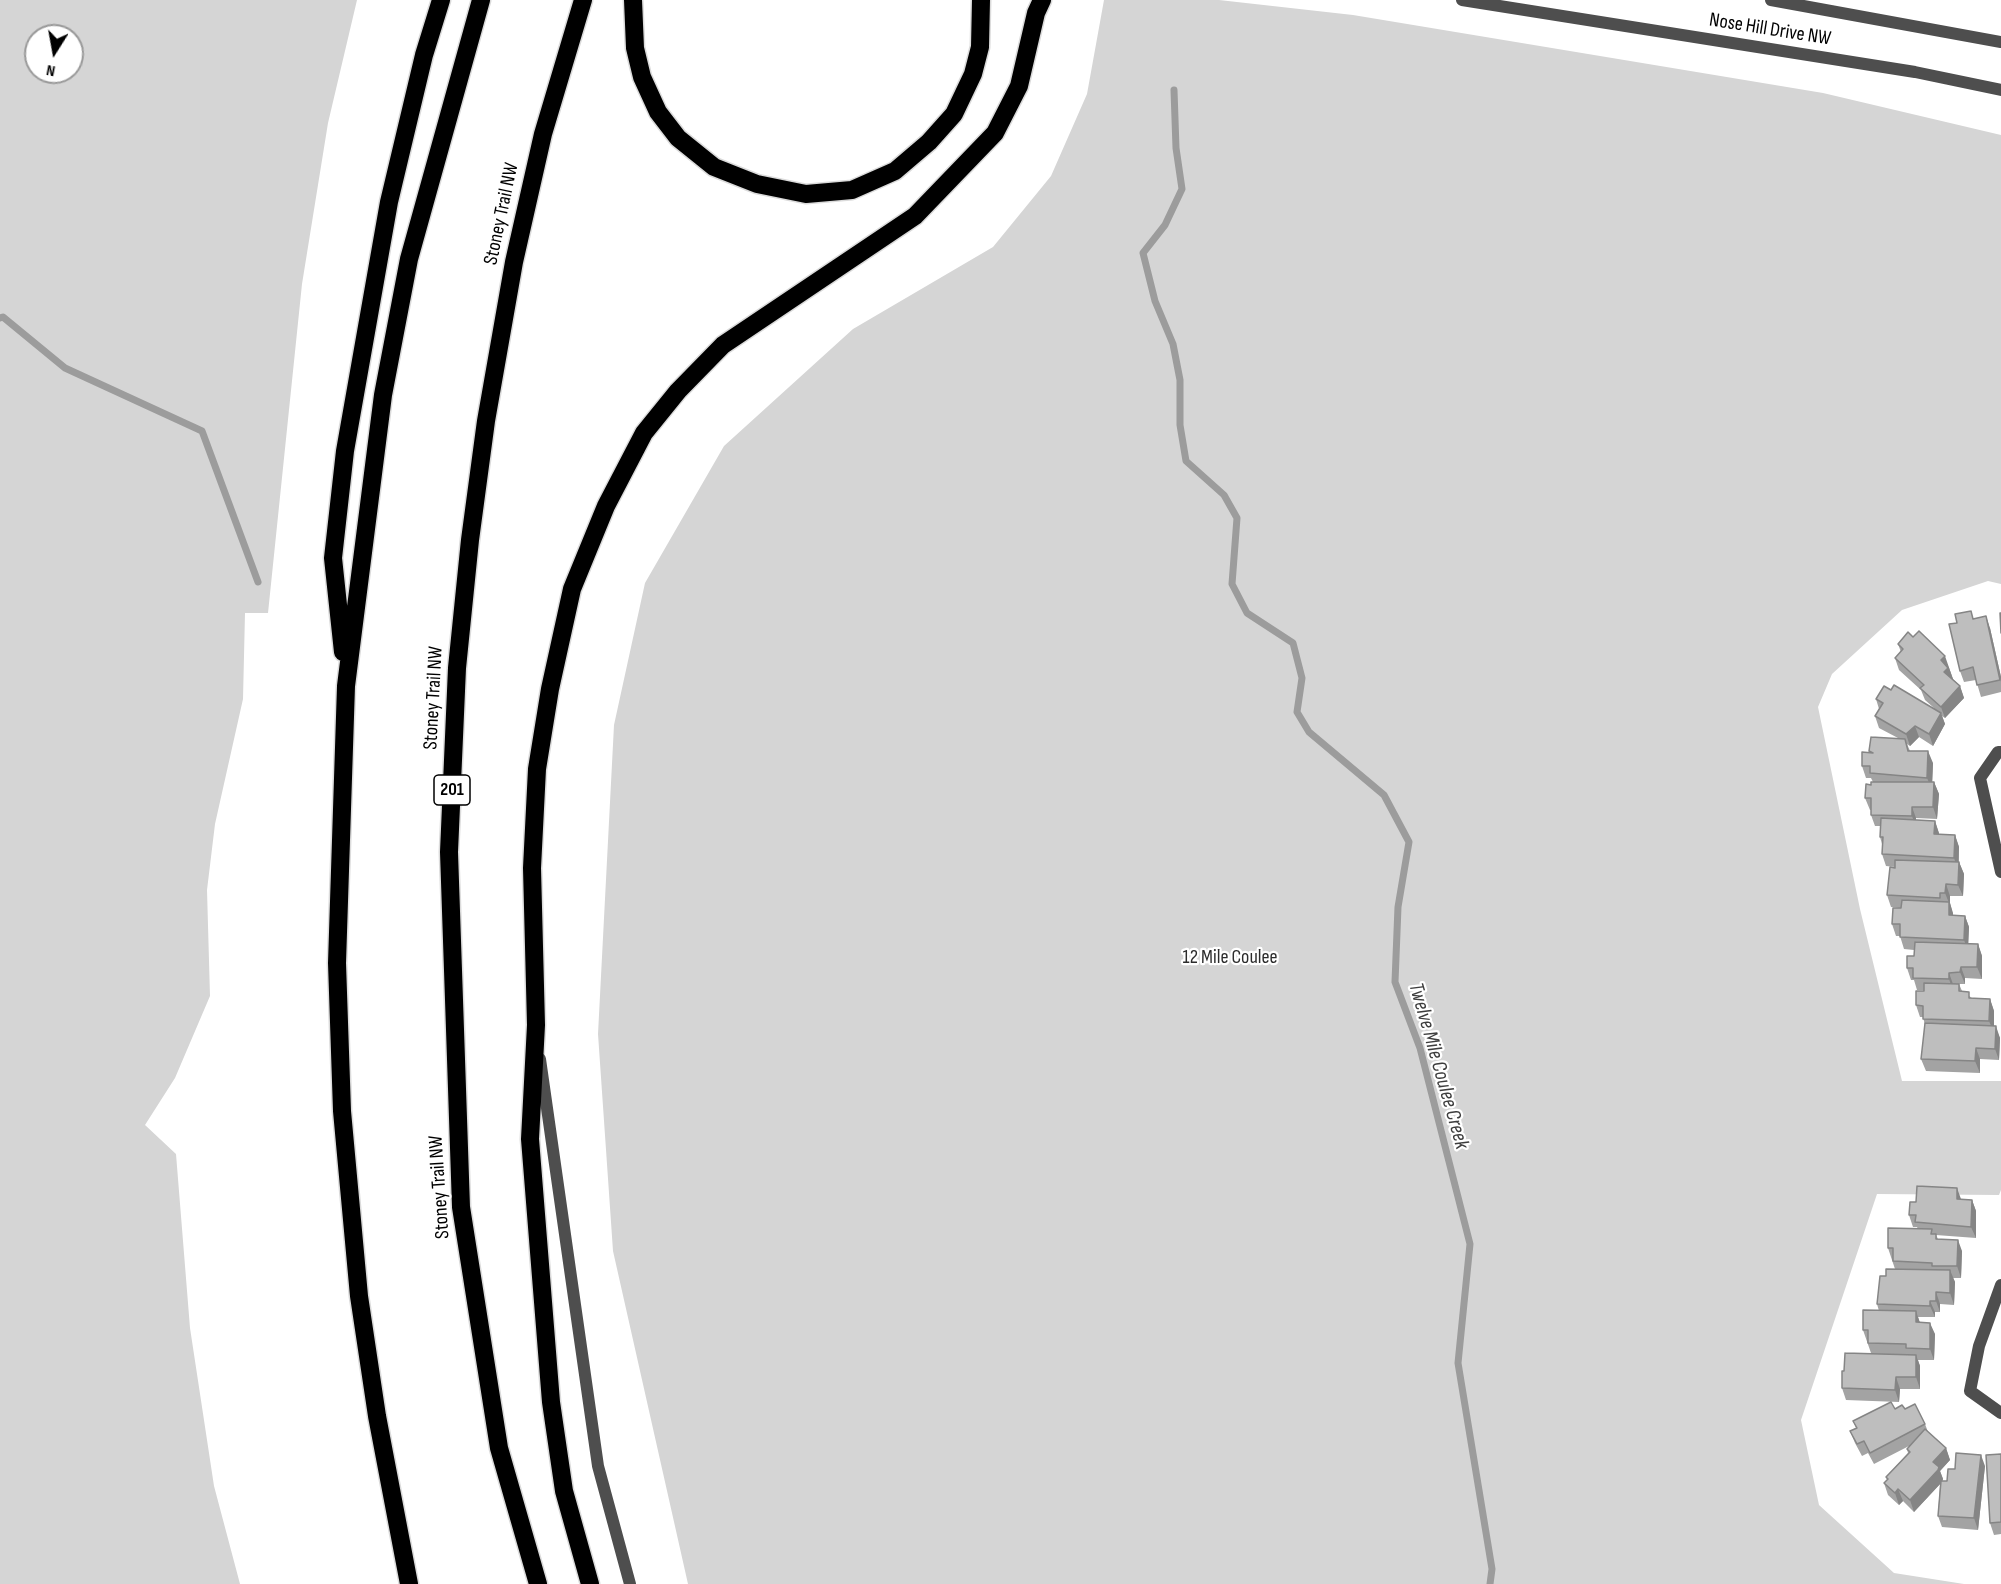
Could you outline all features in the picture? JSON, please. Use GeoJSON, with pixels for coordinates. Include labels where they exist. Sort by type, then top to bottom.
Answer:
{"type":"FeatureCollection","features":[{"type":"Feature","properties":{"kind":"highway"},"geometry":{"type":"LineString","coordinates":[[346,686],[333,558],[345,452],[389,202],[424,55],[441,0]]}},
{"type":"Feature","properties":{"kind":"highway"},"geometry":{"type":"LineString","coordinates":[[409,1584],[377,1416],[359,1296],[342,1111],[337,963],[346,686],[383,395],[407,270],[481,0]]}},
{"type":"Feature","properties":{"kind":"highway","name":"Stoney Trail NW"},"geometry":{"type":"LineString","coordinates":[[538,1584],[499,1448],[461,1207],[449,852],[458,668],[470,540],[486,420],[514,262],[543,134],[584,0]]}},
{"type":"Feature","properties":{"kind":"highway"},"geometry":{"type":"LineString","coordinates":[[633,0],[635,48],[642,76],[658,112],[678,138],[714,167],[757,184],[806,194],[852,190],[895,171],[929,142],[954,114],[973,74],[980,47],[981,0]]}},
{"type":"Feature","properties":{"kind":"highway"},"geometry":{"type":"LineString","coordinates":[[590,1584],[564,1491],[551,1402],[530,1139],[536,1026],[532,868],[537,769],[550,689],[572,589],[606,506],[644,433],[678,391],[723,345],[915,216],[995,133],[1019,86],[1036,4]]}},
{"type":"Feature","properties":{"kind":"street","name":"Nose Hill Drive NW"},"geometry":{"type":"LineString","coordinates":[[1461,0],[1915,72],[2001,90]]}},
{"type":"Feature","properties":{"kind":"street","name":"Nose Hill Drive NW"},"geometry":{"type":"LineString","coordinates":[[1770,0],[2001,42]]}},
{"type":"Feature","properties":{"kind":"street"},"geometry":{"type":"LineString","coordinates":[[2001,752],[1998,752],[1980,778],[2001,872]]}},
{"type":"Feature","properties":{"kind":"street"},"geometry":{"type":"LineString","coordinates":[[536,1026],[598,1466],[630,1584]]}},
{"type":"Feature","properties":{"kind":"street"},"geometry":{"type":"LineString","coordinates":[[2001,1285],[1979,1346],[1970,1391],[2001,1413]]}},
{"type":"Feature","properties":{"kind":"green space"},"geometry":{"type":"Polygon","coordinates":[[[0,0],[357,0],[328,123],[302,284],[268,613],[245,613],[243,699],[215,824],[207,890],[210,996],[175,1078],[145,1125],[176,1154],[190,1328],[214,1486],[240,1584],[0,1584],[0,0]]]}},
{"type":"Feature","properties":{"kind":"green space","name":"12 Mile Coulee"},"geometry":{"type":"Polygon","coordinates":[[[1104,0],[1219,0],[1353,15],[1823,93],[2001,135],[2001,584],[1988,581],[1902,610],[1832,674],[1818,707],[1860,909],[1902,1081],[2001,1081],[2001,1190],[1999,1195],[1877,1194],[1801,1420],[1819,1505],[1894,1573],[1964,1584],[688,1584],[613,1251],[598,1034],[614,725],[645,583],[724,446],[853,329],[993,247],[1051,176],[1087,94],[1104,0]]]}},
{"type":"Feature","properties":{"kind":"building"},"geometry":{"type":"Polygon","coordinates":[[[1971,611],[1973,619],[1986,616],[2000,680],[1977,685],[1973,667],[1960,671],[1949,624],[1957,623],[1955,614],[1971,611]]]}},
{"type":"Feature","properties":{"kind":"building"},"geometry":{"type":"Polygon","coordinates":[[[1919,631],[1945,656],[1941,660],[1948,668],[1944,672],[1960,686],[1941,707],[1920,688],[1924,685],[1895,658],[1903,649],[1898,644],[1908,632],[1913,637],[1919,631]]]}},
{"type":"Feature","properties":{"kind":"building"},"geometry":{"type":"Polygon","coordinates":[[[1894,685],[1941,713],[1929,734],[1915,726],[1906,734],[1875,716],[1883,703],[1876,699],[1884,686],[1891,690],[1894,685]]]}},
{"type":"Feature","properties":{"kind":"building"},"geometry":{"type":"Polygon","coordinates":[[[1871,737],[1905,739],[1908,751],[1928,751],[1927,778],[1870,773],[1870,766],[1862,766],[1862,752],[1873,753],[1869,751],[1871,737]]]}},
{"type":"Feature","properties":{"kind":"building"},"geometry":{"type":"Polygon","coordinates":[[[1871,782],[1934,782],[1933,807],[1912,807],[1912,816],[1871,815],[1871,798],[1865,798],[1866,784],[1871,785],[1871,782]]]}},
{"type":"Feature","properties":{"kind":"building"},"geometry":{"type":"Polygon","coordinates":[[[1881,818],[1935,821],[1934,834],[1955,835],[1954,858],[1882,854],[1881,818]]]}},
{"type":"Feature","properties":{"kind":"building"},"geometry":{"type":"Polygon","coordinates":[[[1895,860],[1959,862],[1958,885],[1946,884],[1945,893],[1940,893],[1940,898],[1887,895],[1890,867],[1895,868],[1895,860]]]}},
{"type":"Feature","properties":{"kind":"building"},"geometry":{"type":"Polygon","coordinates":[[[1902,900],[1949,902],[1949,915],[1965,916],[1964,940],[1900,937],[1900,924],[1892,924],[1893,908],[1901,908],[1902,900]]]}},
{"type":"Feature","properties":{"kind":"building"},"geometry":{"type":"Polygon","coordinates":[[[1915,942],[1978,944],[1977,967],[1961,967],[1960,972],[1949,973],[1949,979],[1913,978],[1913,968],[1907,968],[1907,956],[1914,956],[1915,942]]]}},
{"type":"Feature","properties":{"kind":"building"},"geometry":{"type":"Polygon","coordinates":[[[1924,983],[1959,984],[1959,991],[1969,992],[1969,998],[1990,999],[1989,1021],[1923,1019],[1923,1006],[1916,1005],[1916,991],[1924,991],[1924,983]]]}},
{"type":"Feature","properties":{"kind":"building"},"geometry":{"type":"Polygon","coordinates":[[[1925,1023],[1996,1026],[1995,1049],[1976,1048],[1975,1061],[1921,1059],[1925,1023]]]}},
{"type":"Feature","properties":{"kind":"building"},"geometry":{"type":"Polygon","coordinates":[[[1917,1186],[1957,1188],[1957,1199],[1972,1200],[1971,1227],[1915,1222],[1916,1215],[1909,1215],[1910,1202],[1916,1202],[1917,1186]]]}},
{"type":"Feature","properties":{"kind":"building"},"geometry":{"type":"Polygon","coordinates":[[[1888,1228],[1932,1229],[1931,1234],[1936,1234],[1936,1239],[1958,1240],[1957,1266],[1932,1266],[1932,1263],[1893,1261],[1893,1248],[1888,1248],[1888,1228]]]}},
{"type":"Feature","properties":{"kind":"building"},"geometry":{"type":"Polygon","coordinates":[[[1886,1269],[1950,1270],[1950,1293],[1936,1292],[1936,1301],[1930,1301],[1930,1306],[1877,1304],[1880,1276],[1886,1276],[1886,1269]]]}},
{"type":"Feature","properties":{"kind":"building"},"geometry":{"type":"Polygon","coordinates":[[[1863,1310],[1916,1311],[1916,1322],[1930,1323],[1930,1349],[1906,1348],[1906,1344],[1868,1343],[1868,1330],[1863,1330],[1863,1310]]]}},
{"type":"Feature","properties":{"kind":"building"},"geometry":{"type":"Polygon","coordinates":[[[1845,1353],[1916,1355],[1916,1377],[1896,1377],[1895,1390],[1842,1388],[1845,1353]]]}},
{"type":"Feature","properties":{"kind":"building"},"geometry":{"type":"Polygon","coordinates":[[[1891,1402],[1895,1409],[1902,1405],[1905,1409],[1915,1404],[1925,1424],[1870,1453],[1864,1441],[1857,1444],[1850,1431],[1857,1428],[1853,1421],[1891,1402]]]}},
{"type":"Feature","properties":{"kind":"building"},"geometry":{"type":"Polygon","coordinates":[[[1925,1429],[1946,1448],[1933,1462],[1939,1467],[1938,1470],[1910,1500],[1898,1489],[1895,1493],[1884,1483],[1888,1479],[1886,1477],[1910,1452],[1907,1449],[1925,1429]]]}},
{"type":"Feature","properties":{"kind":"building"},"geometry":{"type":"Polygon","coordinates":[[[1956,1453],[1981,1455],[1974,1518],[1938,1516],[1941,1481],[1947,1481],[1948,1469],[1955,1469],[1956,1453]]]}},
{"type":"Feature","properties":{"kind":"building"},"geometry":{"type":"Polygon","coordinates":[[[2001,1454],[2001,1522],[1990,1523],[1986,1455],[2001,1454]]]}},
{"type":"Feature","properties":{"kind":"waterway","name":"Twelve Mile Coulee Creek"},"geometry":{"type":"LineString","coordinates":[[1174,90],[1176,148],[1182,189],[1165,225],[1143,253],[1155,301],[1173,344],[1180,380],[1180,425],[1186,461],[1224,495],[1237,518],[1232,584],[1247,613],[1293,643],[1302,678],[1297,712],[1309,732],[1384,795],[1409,842],[1398,907],[1395,982],[1420,1048],[1470,1244],[1458,1363],[1492,1569],[1490,1584]]}},
{"type":"Feature","properties":{"kind":"waterway"},"geometry":{"type":"LineString","coordinates":[[0,318],[3,317],[65,368],[202,431],[258,582]]}}]}
